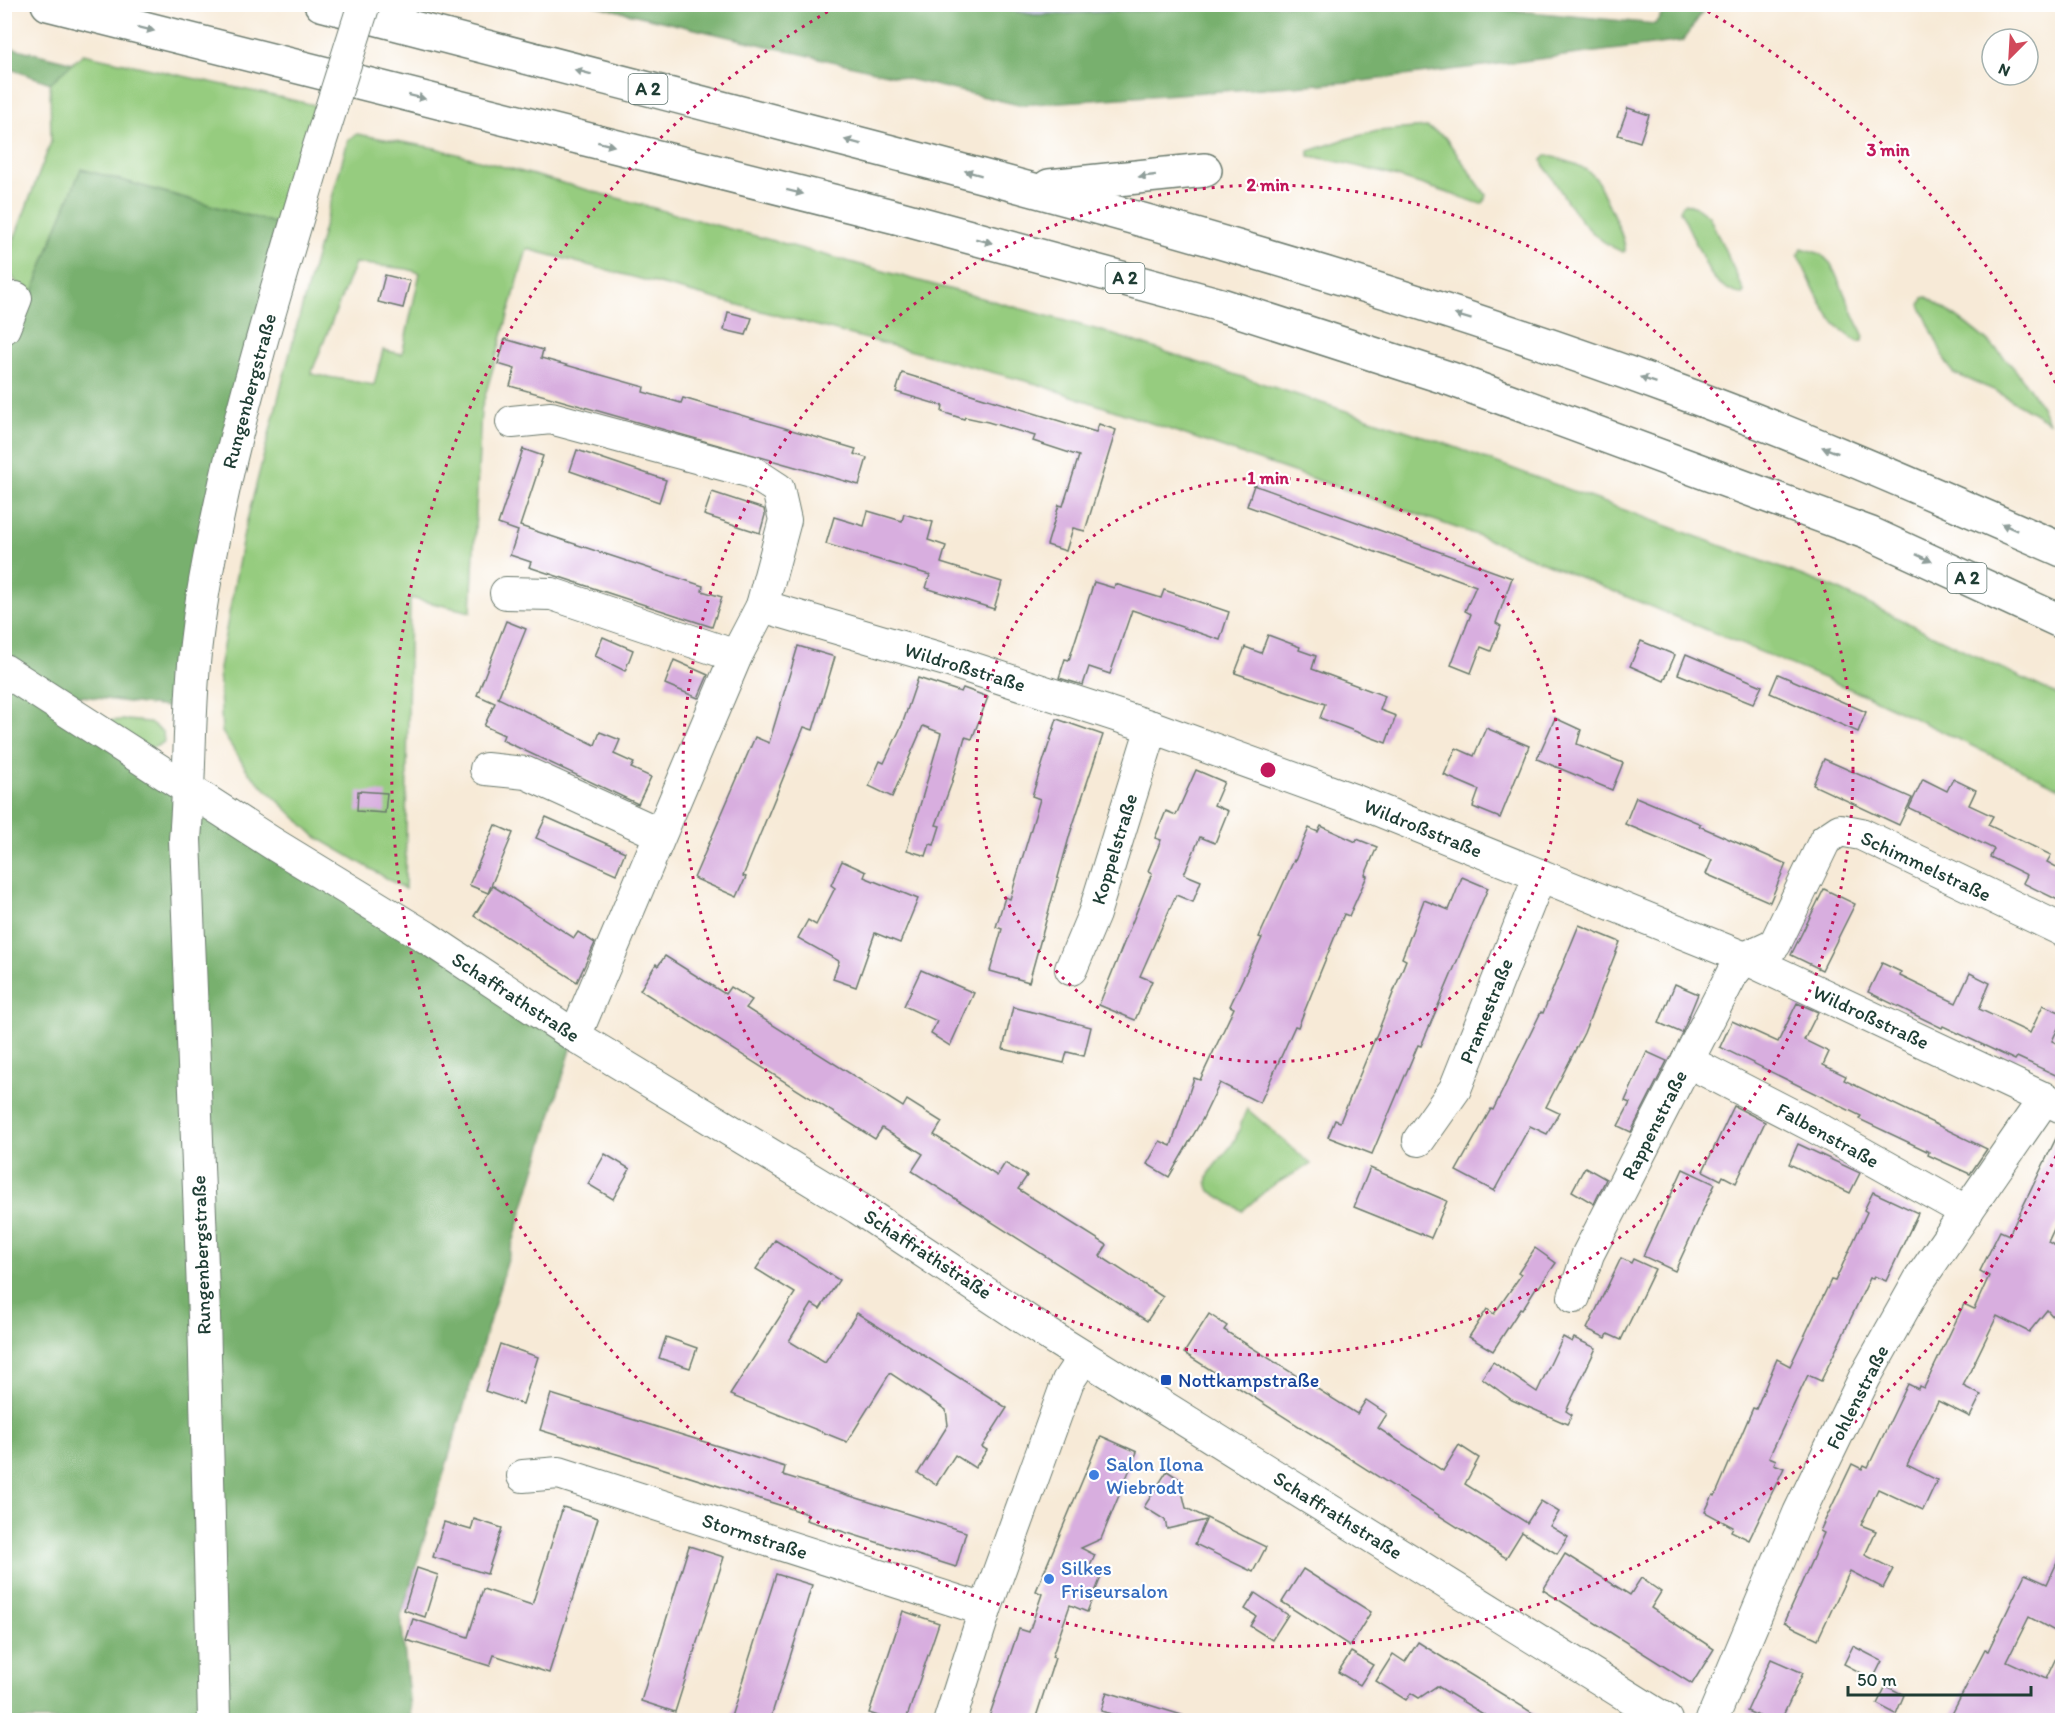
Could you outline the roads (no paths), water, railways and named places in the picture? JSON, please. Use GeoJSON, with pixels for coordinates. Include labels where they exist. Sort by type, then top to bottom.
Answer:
{"type":"FeatureCollection","features":[{"type":"Feature","properties":{"kind":"highway","name":"A 2"},"geometry":{"type":"LineString","coordinates":[[48,4],[900,218],[1221,305],[1451,379],[1871,534],[2062,622]]}},
{"type":"Feature","properties":{"kind":"highway","name":"A 2"},"geometry":{"type":"LineString","coordinates":[[321,4],[1029,188],[1204,237],[1466,318],[1673,389],[1869,466],[2062,550]]}},
{"type":"Feature","properties":{"kind":"highway"},"geometry":{"type":"LineString","coordinates":[[1029,188],[1205,170]]}},
{"type":"Feature","properties":{"kind":"street","name":"Rungenbergstraße"},"geometry":{"type":"LineString","coordinates":[[214,1720],[204,1316],[185,851],[190,718],[197,635],[214,533],[240,418],[315,159],[364,4]]}},
{"type":"Feature","properties":{"kind":"street"},"geometry":{"type":"LineString","coordinates":[[4,328],[16,298]]}},
{"type":"Feature","properties":{"kind":"street"},"geometry":{"type":"LineString","coordinates":[[512,422],[550,418],[752,472],[778,489],[785,520],[762,606],[736,656],[575,1036]]}},
{"type":"Feature","properties":{"kind":"street"},"geometry":{"type":"LineString","coordinates":[[506,593],[552,594],[736,656]]}},
{"type":"Feature","properties":{"kind":"street","name":"Wildroßstraße"},"geometry":{"type":"LineString","coordinates":[[762,606],[959,664],[1152,727],[1356,801],[1745,958],[2054,1102]]}},
{"type":"Feature","properties":{"kind":"street"},"geometry":{"type":"LineString","coordinates":[[4,670],[189,789]]}},
{"type":"Feature","properties":{"kind":"street","name":"Koppelstraße"},"geometry":{"type":"LineString","coordinates":[[1071,969],[1094,914],[1152,727]]}},
{"type":"Feature","properties":{"kind":"street"},"geometry":{"type":"LineString","coordinates":[[486,769],[526,773],[660,834]]}},
{"type":"Feature","properties":{"kind":"street","name":"Schaffrathstraße"},"geometry":{"type":"LineString","coordinates":[[189,789],[426,937],[575,1036],[858,1208],[1084,1357],[1666,1720]]}},
{"type":"Feature","properties":{"kind":"street","name":"Schimmelstraße"},"geometry":{"type":"LineString","coordinates":[[1745,958],[1775,944],[1825,840],[1840,830],[1861,834],[2062,930]]}},
{"type":"Feature","properties":{"kind":"street","name":"Pramestraße"},"geometry":{"type":"LineString","coordinates":[[1419,1140],[1455,1089],[1540,875]]}},
{"type":"Feature","properties":{"kind":"street","name":"Rappenstraße"},"geometry":{"type":"LineString","coordinates":[[1574,1297],[1588,1254],[1732,974],[1745,958]]}},
{"type":"Feature","properties":{"kind":"street","name":"Falbenstraße"},"geometry":{"type":"LineString","coordinates":[[1687,1061],[1815,1127],[1967,1212]]}},
{"type":"Feature","properties":{"kind":"street","name":"Fohlenstraße"},"geometry":{"type":"LineString","coordinates":[[1713,1720],[1798,1513],[1864,1378],[1920,1279],[1967,1212],[2054,1102]]}},
{"type":"Feature","properties":{"kind":"street"},"geometry":{"type":"LineString","coordinates":[[950,1720],[985,1610],[1068,1382],[1084,1357]]}},
{"type":"Feature","properties":{"kind":"street","name":"Stormstraße"},"geometry":{"type":"LineString","coordinates":[[523,1476],[559,1473],[985,1610]]}},
{"type":"Feature","properties":{"kind":"place","name":"Nottkampstraße"},"geometry":{"type":"Point","coordinates":[1166,1380]}},
{"type":"Feature","properties":{"kind":"place","name":"Salon Ilona Wiebrodt"},"geometry":{"type":"Point","coordinates":[1094,1475]}},
{"type":"Feature","properties":{"kind":"place","name":"Silkes Friseursalon"},"geometry":{"type":"Point","coordinates":[1049,1579]}}]}
